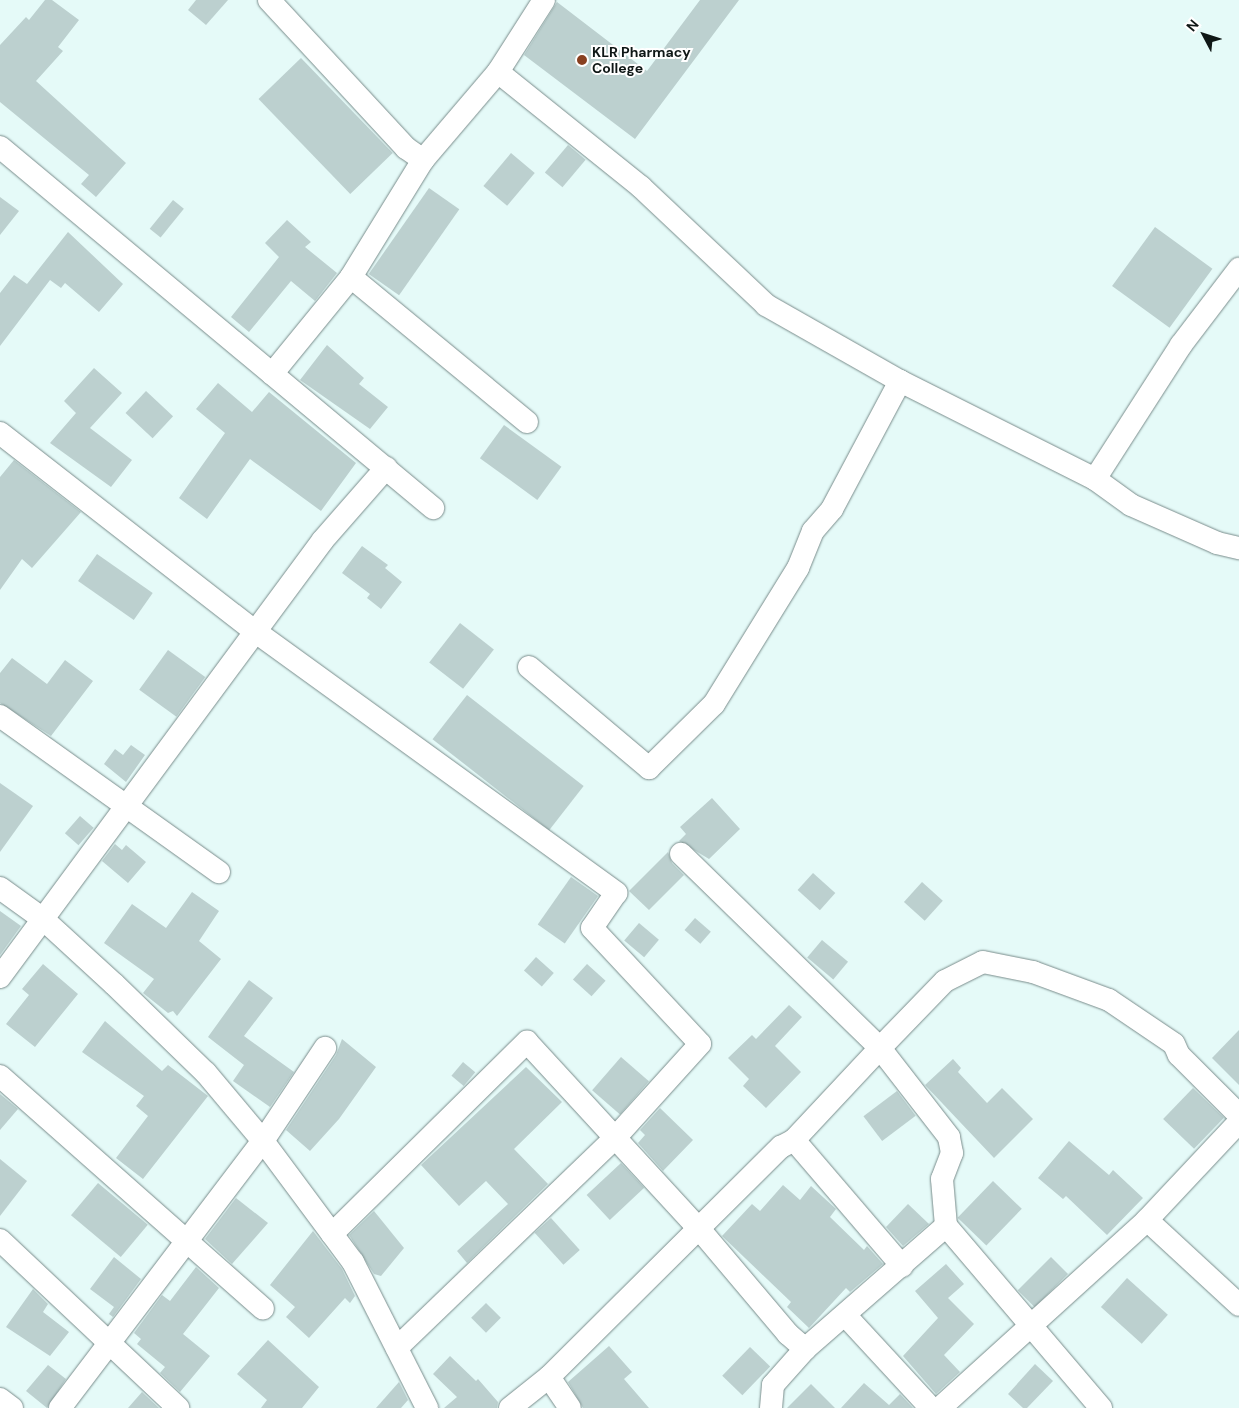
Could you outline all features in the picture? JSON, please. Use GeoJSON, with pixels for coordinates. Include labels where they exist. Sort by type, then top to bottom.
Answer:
{"type":"FeatureCollection","features":[{"type":"Feature","properties":{"kind":"street"},"geometry":{"type":"LineString","coordinates":[[269,0],[406,148],[423,160]]}},
{"type":"Feature","properties":{"kind":"street"},"geometry":{"type":"LineString","coordinates":[[272,374],[351,277],[423,160],[498,72],[544,0]]}},
{"type":"Feature","properties":{"kind":"street"},"geometry":{"type":"LineString","coordinates":[[498,72],[641,187],[766,305],[900,381],[1095,479],[1131,505],[1217,543],[1239,548]]}},
{"type":"Feature","properties":{"kind":"street"},"geometry":{"type":"LineString","coordinates":[[0,147],[433,508]]}},
{"type":"Feature","properties":{"kind":"street"},"geometry":{"type":"LineString","coordinates":[[1095,479],[1181,345],[1239,269]]}},
{"type":"Feature","properties":{"kind":"street"},"geometry":{"type":"LineString","coordinates":[[351,277],[527,422]]}},
{"type":"Feature","properties":{"kind":"street"},"geometry":{"type":"LineString","coordinates":[[529,667],[649,768],[714,704],[798,568],[813,531],[832,509],[900,381]]}},
{"type":"Feature","properties":{"kind":"street"},"geometry":{"type":"LineString","coordinates":[[0,433],[256,632],[616,893],[592,928],[700,1044],[616,1137],[397,1348]]}},
{"type":"Feature","properties":{"kind":"street"},"geometry":{"type":"LineString","coordinates":[[0,977],[129,807],[323,540],[386,468]]}},
{"type":"Feature","properties":{"kind":"street"},"geometry":{"type":"LineString","coordinates":[[0,716],[218,872]]}},
{"type":"Feature","properties":{"kind":"street"},"geometry":{"type":"LineString","coordinates":[[682,854],[880,1048],[949,1137],[952,1153],[942,1179],[946,1226],[1101,1408]]}},
{"type":"Feature","properties":{"kind":"street"},"geometry":{"type":"LineString","coordinates":[[0,888],[43,919],[206,1073],[263,1141],[353,1262],[427,1408]]}},
{"type":"Feature","properties":{"kind":"street"},"geometry":{"type":"LineString","coordinates":[[510,1408],[549,1377],[701,1231],[781,1147],[794,1140],[945,981],[983,962],[1033,972],[1109,1000],[1174,1044],[1179,1054],[1239,1115]]}},
{"type":"Feature","properties":{"kind":"street"},"geometry":{"type":"LineString","coordinates":[[332,1234],[527,1042],[701,1231],[788,1334],[805,1349]]}},
{"type":"Feature","properties":{"kind":"street"},"geometry":{"type":"LineString","coordinates":[[60,1408],[263,1141],[325,1048]]}},
{"type":"Feature","properties":{"kind":"street"},"geometry":{"type":"LineString","coordinates":[[0,1076],[188,1240],[263,1309]]}},
{"type":"Feature","properties":{"kind":"street"},"geometry":{"type":"LineString","coordinates":[[940,1408],[1147,1220],[1239,1122]]}},
{"type":"Feature","properties":{"kind":"street"},"geometry":{"type":"LineString","coordinates":[[794,1140],[902,1266]]}},
{"type":"Feature","properties":{"kind":"street"},"geometry":{"type":"LineString","coordinates":[[1147,1220],[1239,1305]]}},
{"type":"Feature","properties":{"kind":"street"},"geometry":{"type":"LineString","coordinates":[[771,1408],[773,1386],[805,1349],[846,1316],[946,1226]]}},
{"type":"Feature","properties":{"kind":"street"},"geometry":{"type":"LineString","coordinates":[[0,1240],[111,1342],[178,1408]]}},
{"type":"Feature","properties":{"kind":"street"},"geometry":{"type":"LineString","coordinates":[[846,1316],[932,1408]]}},
{"type":"Feature","properties":{"kind":"street"},"geometry":{"type":"LineString","coordinates":[[549,1377],[570,1408]]}},
{"type":"Feature","properties":{"kind":"street"},"geometry":{"type":"LineString","coordinates":[[0,1399],[12,1408]]}},
{"type":"Feature","properties":{"kind":"building"},"geometry":{"type":"Polygon","coordinates":[[[45,0],[52,0],[79,20],[58,47],[63,51],[36,81],[126,163],[96,197],[81,184],[89,175],[0,102],[0,45],[26,17],[29,20],[45,0]]]}},
{"type":"Feature","properties":{"kind":"building"},"geometry":{"type":"Polygon","coordinates":[[[196,0],[228,0],[206,25],[188,10],[196,0]]]}},
{"type":"Feature","properties":{"kind":"building","name":"KLR Pharmacy College"},"geometry":{"type":"Polygon","coordinates":[[[700,0],[739,0],[635,139],[524,55],[557,2],[647,71],[700,0]]]}},
{"type":"Feature","properties":{"kind":"building"},"geometry":{"type":"Polygon","coordinates":[[[301,58],[393,153],[350,194],[259,99],[301,58]]]}},
{"type":"Feature","properties":{"kind":"building"},"geometry":{"type":"Polygon","coordinates":[[[568,145],[586,160],[562,187],[545,173],[568,145]]]}},
{"type":"Feature","properties":{"kind":"building"},"geometry":{"type":"Polygon","coordinates":[[[511,153],[535,173],[507,206],[483,186],[511,153]]]}},
{"type":"Feature","properties":{"kind":"building"},"geometry":{"type":"Polygon","coordinates":[[[429,188],[459,209],[399,295],[369,274],[429,188]]]}},
{"type":"Feature","properties":{"kind":"building"},"geometry":{"type":"Polygon","coordinates":[[[0,197],[19,211],[0,235],[0,197]]]}},
{"type":"Feature","properties":{"kind":"building"},"geometry":{"type":"Polygon","coordinates":[[[173,200],[184,209],[161,238],[150,229],[173,200]]]}},
{"type":"Feature","properties":{"kind":"building"},"geometry":{"type":"Polygon","coordinates":[[[287,220],[311,242],[305,247],[337,273],[315,301],[291,281],[249,332],[231,317],[279,257],[265,243],[287,220]]]}},
{"type":"Feature","properties":{"kind":"building"},"geometry":{"type":"Polygon","coordinates":[[[1155,227],[1212,269],[1170,328],[1112,286],[1155,227]]]}},
{"type":"Feature","properties":{"kind":"building"},"geometry":{"type":"Polygon","coordinates":[[[68,232],[123,284],[99,312],[65,283],[61,288],[50,280],[0,346],[0,293],[14,275],[27,284],[68,232]]]}},
{"type":"Feature","properties":{"kind":"building"},"geometry":{"type":"Polygon","coordinates":[[[327,345],[364,378],[359,384],[388,407],[370,429],[300,380],[327,345]]]}},
{"type":"Feature","properties":{"kind":"building"},"geometry":{"type":"Polygon","coordinates":[[[94,368],[122,393],[90,428],[132,460],[111,487],[50,443],[76,413],[64,401],[94,368]]]}},
{"type":"Feature","properties":{"kind":"building"},"geometry":{"type":"Polygon","coordinates":[[[218,383],[252,412],[269,392],[356,463],[321,511],[250,459],[207,519],[179,498],[225,433],[196,409],[218,383]]]}},
{"type":"Feature","properties":{"kind":"building"},"geometry":{"type":"Polygon","coordinates":[[[146,391],[173,416],[153,438],[126,413],[146,391]]]}},
{"type":"Feature","properties":{"kind":"building"},"geometry":{"type":"Polygon","coordinates":[[[504,425],[561,467],[537,500],[480,458],[504,425]]]}},
{"type":"Feature","properties":{"kind":"building"},"geometry":{"type":"Polygon","coordinates":[[[14,460],[81,512],[32,568],[22,559],[0,590],[0,477],[14,460]]]}},
{"type":"Feature","properties":{"kind":"building"},"geometry":{"type":"Polygon","coordinates":[[[362,546],[388,565],[385,568],[402,582],[381,609],[367,598],[370,594],[342,573],[362,546]]]}},
{"type":"Feature","properties":{"kind":"building"},"geometry":{"type":"Polygon","coordinates":[[[97,554],[153,593],[134,620],[78,581],[97,554]]]}},
{"type":"Feature","properties":{"kind":"building"},"geometry":{"type":"Polygon","coordinates":[[[460,623],[494,649],[463,689],[429,662],[460,623]]]}},
{"type":"Feature","properties":{"kind":"building"},"geometry":{"type":"Polygon","coordinates":[[[168,650],[205,677],[176,717],[139,690],[168,650]]]}},
{"type":"Feature","properties":{"kind":"building"},"geometry":{"type":"Polygon","coordinates":[[[12,658],[47,684],[65,660],[93,681],[51,736],[0,703],[0,673],[12,658]]]}},
{"type":"Feature","properties":{"kind":"building"},"geometry":{"type":"Polygon","coordinates":[[[467,695],[584,786],[549,830],[433,739],[467,695]]]}},
{"type":"Feature","properties":{"kind":"building"},"geometry":{"type":"Polygon","coordinates":[[[131,745],[145,755],[126,782],[104,764],[115,749],[123,755],[131,745]]]}},
{"type":"Feature","properties":{"kind":"building"},"geometry":{"type":"Polygon","coordinates":[[[0,783],[33,806],[0,852],[0,783]]]}},
{"type":"Feature","properties":{"kind":"building"},"geometry":{"type":"Polygon","coordinates":[[[712,798],[740,829],[709,859],[679,841],[686,834],[680,827],[712,798]]]}},
{"type":"Feature","properties":{"kind":"building"},"geometry":{"type":"Polygon","coordinates":[[[80,816],[94,828],[78,845],[65,833],[80,816]]]}},
{"type":"Feature","properties":{"kind":"building"},"geometry":{"type":"Polygon","coordinates":[[[115,844],[122,850],[126,845],[146,862],[128,883],[102,861],[115,844]]]}},
{"type":"Feature","properties":{"kind":"building"},"geometry":{"type":"Polygon","coordinates":[[[668,852],[672,863],[684,875],[649,910],[629,891],[668,852]]]}},
{"type":"Feature","properties":{"kind":"building"},"geometry":{"type":"Polygon","coordinates":[[[813,873],[835,893],[820,910],[798,890],[813,873]]]}},
{"type":"Feature","properties":{"kind":"building"},"geometry":{"type":"Polygon","coordinates":[[[571,877],[598,896],[565,943],[538,925],[571,877]]]}},
{"type":"Feature","properties":{"kind":"building"},"geometry":{"type":"Polygon","coordinates":[[[922,882],[943,901],[925,921],[904,902],[922,882]]]}},
{"type":"Feature","properties":{"kind":"building"},"geometry":{"type":"Polygon","coordinates":[[[192,892],[219,911],[199,941],[221,959],[177,1016],[173,1011],[168,1013],[143,993],[154,979],[104,943],[132,904],[166,928],[192,892]]]}},
{"type":"Feature","properties":{"kind":"building"},"geometry":{"type":"Polygon","coordinates":[[[0,911],[21,926],[0,955],[0,911]]]}},
{"type":"Feature","properties":{"kind":"building"},"geometry":{"type":"Polygon","coordinates":[[[695,918],[711,932],[700,944],[685,930],[695,918]]]}},
{"type":"Feature","properties":{"kind":"building"},"geometry":{"type":"Polygon","coordinates":[[[639,923],[659,940],[644,957],[624,941],[639,923]]]}},
{"type":"Feature","properties":{"kind":"building"},"geometry":{"type":"Polygon","coordinates":[[[822,940],[848,962],[833,979],[807,958],[822,940]]]}},
{"type":"Feature","properties":{"kind":"building"},"geometry":{"type":"Polygon","coordinates":[[[536,957],[554,973],[542,986],[524,970],[536,957]]]}},
{"type":"Feature","properties":{"kind":"building"},"geometry":{"type":"Polygon","coordinates":[[[43,964],[78,994],[35,1047],[6,1024],[29,995],[22,989],[43,964]]]}},
{"type":"Feature","properties":{"kind":"building"},"geometry":{"type":"Polygon","coordinates":[[[587,964],[606,981],[592,996],[573,980],[587,964]]]}},
{"type":"Feature","properties":{"kind":"building"},"geometry":{"type":"Polygon","coordinates":[[[249,980],[273,998],[244,1036],[294,1072],[270,1107],[233,1081],[244,1065],[208,1037],[249,980]]]}},
{"type":"Feature","properties":{"kind":"building"},"geometry":{"type":"Polygon","coordinates":[[[789,1005],[802,1017],[775,1046],[801,1072],[766,1108],[743,1086],[749,1079],[728,1058],[752,1035],[756,1039],[789,1005]]]}},
{"type":"Feature","properties":{"kind":"building"},"geometry":{"type":"Polygon","coordinates":[[[105,1021],[162,1071],[168,1065],[208,1096],[143,1179],[116,1158],[148,1116],[136,1106],[144,1096],[82,1052],[105,1021]]]}},
{"type":"Feature","properties":{"kind":"building"},"geometry":{"type":"Polygon","coordinates":[[[1239,1030],[1239,1085],[1212,1058],[1239,1030]]]}},
{"type":"Feature","properties":{"kind":"building"},"geometry":{"type":"Polygon","coordinates":[[[342,1039],[376,1067],[339,1119],[310,1151],[286,1130],[336,1055],[342,1039]]]}},
{"type":"Feature","properties":{"kind":"building"},"geometry":{"type":"Polygon","coordinates":[[[621,1057],[649,1081],[620,1114],[592,1090],[621,1057]]]}},
{"type":"Feature","properties":{"kind":"building"},"geometry":{"type":"Polygon","coordinates":[[[953,1059],[961,1068],[958,1072],[987,1103],[1002,1088],[1033,1119],[994,1158],[925,1085],[953,1059]]]}},
{"type":"Feature","properties":{"kind":"building"},"geometry":{"type":"Polygon","coordinates":[[[463,1062],[475,1072],[464,1086],[451,1076],[463,1062]]]}},
{"type":"Feature","properties":{"kind":"building"},"geometry":{"type":"Polygon","coordinates":[[[526,1067],[562,1102],[514,1149],[548,1184],[467,1263],[457,1251],[508,1204],[486,1181],[459,1206],[421,1165],[526,1067]]]}},
{"type":"Feature","properties":{"kind":"building"},"geometry":{"type":"Polygon","coordinates":[[[1193,1088],[1224,1118],[1194,1149],[1163,1119],[1193,1088]]]}},
{"type":"Feature","properties":{"kind":"building"},"geometry":{"type":"Polygon","coordinates":[[[897,1091],[916,1116],[882,1141],[863,1116],[897,1091]]]}},
{"type":"Feature","properties":{"kind":"building"},"geometry":{"type":"Polygon","coordinates":[[[0,1094],[18,1109],[0,1130],[0,1094]]]}},
{"type":"Feature","properties":{"kind":"building"},"geometry":{"type":"Polygon","coordinates":[[[660,1108],[693,1140],[663,1171],[638,1143],[645,1135],[640,1130],[660,1108]]]}},
{"type":"Feature","properties":{"kind":"building"},"geometry":{"type":"Polygon","coordinates":[[[1069,1141],[1109,1175],[1113,1170],[1143,1198],[1107,1235],[1066,1196],[1063,1199],[1038,1178],[1069,1141]]]}},
{"type":"Feature","properties":{"kind":"building"},"geometry":{"type":"Polygon","coordinates":[[[0,1159],[27,1181],[0,1216],[0,1159]]]}},
{"type":"Feature","properties":{"kind":"building"},"geometry":{"type":"Polygon","coordinates":[[[621,1163],[644,1188],[610,1220],[587,1195],[621,1163]]]}},
{"type":"Feature","properties":{"kind":"building"},"geometry":{"type":"Polygon","coordinates":[[[993,1181],[1022,1209],[986,1245],[958,1218],[993,1181]]]}},
{"type":"Feature","properties":{"kind":"building"},"geometry":{"type":"Polygon","coordinates":[[[98,1183],[148,1225],[121,1257],[71,1215],[98,1183]]]}},
{"type":"Feature","properties":{"kind":"building"},"geometry":{"type":"Polygon","coordinates":[[[783,1185],[800,1200],[811,1186],[836,1209],[830,1217],[864,1250],[867,1246],[883,1264],[850,1292],[846,1288],[809,1328],[787,1307],[791,1302],[722,1236],[752,1204],[760,1211],[783,1185]]]}},
{"type":"Feature","properties":{"kind":"building"},"geometry":{"type":"Polygon","coordinates":[[[236,1198],[268,1223],[232,1264],[205,1239],[236,1198]]]}},
{"type":"Feature","properties":{"kind":"building"},"geometry":{"type":"Polygon","coordinates":[[[908,1204],[929,1224],[903,1246],[886,1227],[908,1204]]]}},
{"type":"Feature","properties":{"kind":"building"},"geometry":{"type":"Polygon","coordinates":[[[374,1211],[404,1248],[381,1276],[374,1274],[349,1235],[374,1211]]]}},
{"type":"Feature","properties":{"kind":"building"},"geometry":{"type":"Polygon","coordinates":[[[551,1218],[580,1250],[563,1265],[535,1233],[551,1218]]]}},
{"type":"Feature","properties":{"kind":"building"},"geometry":{"type":"Polygon","coordinates":[[[313,1231],[342,1269],[355,1296],[350,1303],[345,1298],[309,1338],[286,1317],[295,1307],[270,1285],[313,1231]]]}},
{"type":"Feature","properties":{"kind":"building"},"geometry":{"type":"Polygon","coordinates":[[[114,1257],[141,1279],[113,1317],[109,1314],[114,1307],[90,1289],[114,1257]]]}},
{"type":"Feature","properties":{"kind":"building"},"geometry":{"type":"Polygon","coordinates":[[[1051,1257],[1068,1274],[1035,1307],[1018,1290],[1051,1257]]]}},
{"type":"Feature","properties":{"kind":"building"},"geometry":{"type":"Polygon","coordinates":[[[946,1264],[964,1284],[948,1298],[974,1324],[944,1355],[960,1372],[936,1394],[903,1356],[938,1318],[915,1291],[946,1264]]]}},
{"type":"Feature","properties":{"kind":"building"},"geometry":{"type":"Polygon","coordinates":[[[196,1267],[219,1288],[183,1334],[210,1356],[180,1392],[160,1373],[165,1367],[137,1344],[141,1339],[134,1333],[162,1295],[170,1301],[196,1267]]]}},
{"type":"Feature","properties":{"kind":"building"},"geometry":{"type":"Polygon","coordinates":[[[1127,1278],[1168,1315],[1142,1344],[1101,1307],[1127,1278]]]}},
{"type":"Feature","properties":{"kind":"building"},"geometry":{"type":"Polygon","coordinates":[[[33,1289],[48,1304],[43,1312],[69,1332],[50,1356],[6,1327],[33,1289]]]}},
{"type":"Feature","properties":{"kind":"building"},"geometry":{"type":"Polygon","coordinates":[[[486,1303],[501,1318],[486,1333],[471,1318],[486,1303]]]}},
{"type":"Feature","properties":{"kind":"building"},"geometry":{"type":"Polygon","coordinates":[[[268,1340],[319,1387],[302,1408],[261,1408],[267,1400],[237,1374],[268,1340]]]}},
{"type":"Feature","properties":{"kind":"building"},"geometry":{"type":"Polygon","coordinates":[[[609,1346],[632,1372],[624,1379],[649,1408],[583,1408],[568,1382],[609,1346]]]}},
{"type":"Feature","properties":{"kind":"building"},"geometry":{"type":"Polygon","coordinates":[[[750,1347],[770,1366],[742,1395],[722,1376],[750,1347]]]}},
{"type":"Feature","properties":{"kind":"building"},"geometry":{"type":"Polygon","coordinates":[[[450,1356],[476,1381],[478,1379],[498,1402],[497,1408],[444,1408],[457,1397],[433,1374],[450,1356]]]}},
{"type":"Feature","properties":{"kind":"building"},"geometry":{"type":"Polygon","coordinates":[[[1035,1364],[1053,1381],[1027,1408],[1023,1408],[1008,1394],[1035,1364]]]}},
{"type":"Feature","properties":{"kind":"building"},"geometry":{"type":"Polygon","coordinates":[[[48,1365],[66,1379],[47,1408],[26,1391],[48,1365]]]}},
{"type":"Feature","properties":{"kind":"building"},"geometry":{"type":"Polygon","coordinates":[[[399,1382],[408,1400],[401,1408],[376,1408],[399,1382]]]}},
{"type":"Feature","properties":{"kind":"building"},"geometry":{"type":"Polygon","coordinates":[[[864,1383],[889,1405],[900,1394],[913,1408],[841,1408],[864,1383]]]}},
{"type":"Feature","properties":{"kind":"building"},"geometry":{"type":"Polygon","coordinates":[[[811,1384],[835,1408],[787,1408],[811,1384]]]}},
{"type":"Feature","properties":{"kind":"building"},"geometry":{"type":"Polygon","coordinates":[[[142,1392],[159,1408],[128,1408],[142,1392]]]}},
{"type":"Feature","properties":{"kind":"place","name":"KLR Pharmacy College"},"geometry":{"type":"Point","coordinates":[582,60]}}]}
